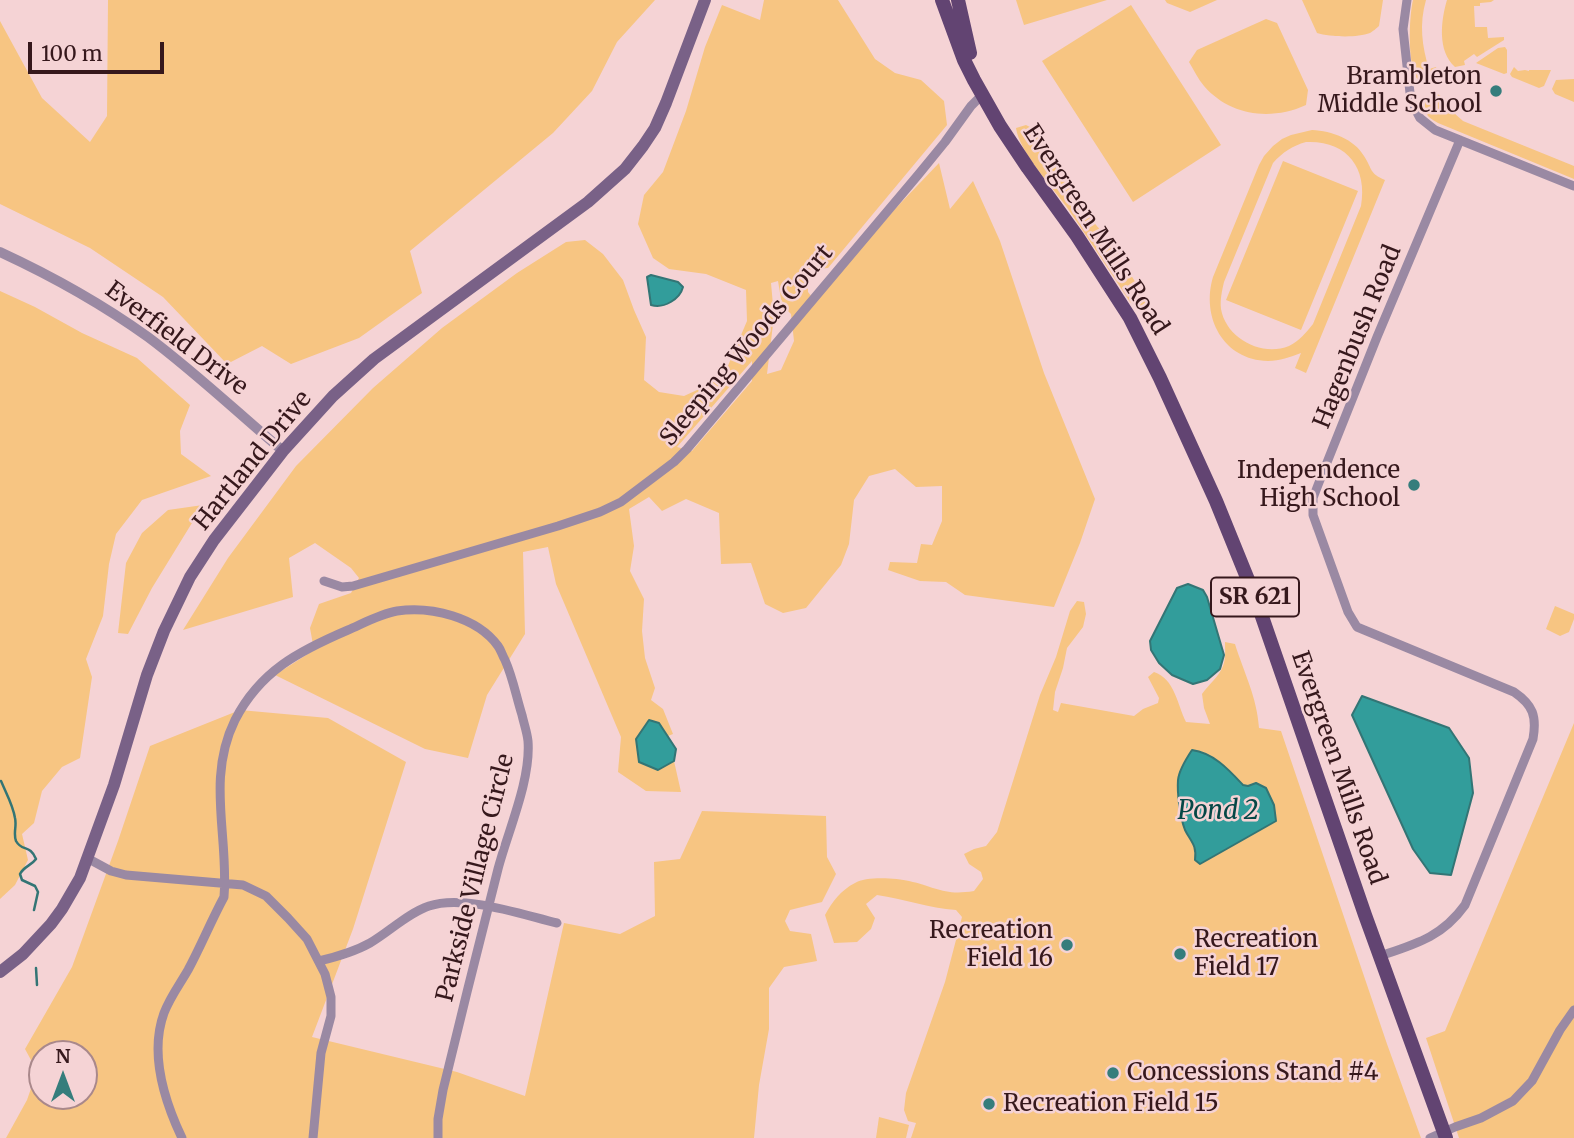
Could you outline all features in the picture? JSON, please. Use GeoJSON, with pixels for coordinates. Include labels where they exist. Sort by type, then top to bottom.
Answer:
{"type":"FeatureCollection","features":[{"type":"Feature","properties":{"kind":"main road","name":"Hartland Drive"},"geometry":{"type":"LineString","coordinates":[[0,972],[23,954],[51,924],[73,891],[114,785],[147,675],[173,610],[208,550],[283,451],[324,405],[374,359],[588,202],[625,169],[655,128],[705,0]]}},
{"type":"Feature","properties":{"kind":"main road","name":"Evergreen Mills Road"},"geometry":{"type":"LineString","coordinates":[[942,0],[964,60],[1000,125],[1130,318],[1216,501],[1257,601],[1445,1135]]}},
{"type":"Feature","properties":{"kind":"main road","name":"Evergreen Mills Road"},"geometry":{"type":"LineString","coordinates":[[957,5],[984,94]]}},
{"type":"Feature","properties":{"kind":"street"},"geometry":{"type":"LineString","coordinates":[[1407,0],[1403,29],[1413,105],[1420,118],[1435,130],[1574,186]]}},
{"type":"Feature","properties":{"kind":"street","name":"Sleeping Woods Court"},"geometry":{"type":"LineString","coordinates":[[324,581],[342,587],[352,586],[558,526],[621,502],[659,474],[687,449],[932,159],[971,106],[984,94]]}},
{"type":"Feature","properties":{"kind":"street","name":"Hagenbush Road"},"geometry":{"type":"LineString","coordinates":[[1380,956],[1416,944],[1439,932],[1455,919],[1465,905],[1534,739],[1535,726],[1530,706],[1514,692],[1357,627],[1348,612],[1313,515],[1313,498],[1318,485],[1460,139]]}},
{"type":"Feature","properties":{"kind":"street","name":"Everfield Drive"},"geometry":{"type":"LineString","coordinates":[[0,252],[50,275],[147,337],[202,380],[283,451]]}},
{"type":"Feature","properties":{"kind":"street","name":"Parkside Village Circle"},"geometry":{"type":"LineString","coordinates":[[225,884],[220,774],[228,738],[247,699],[259,683],[290,659],[331,636],[386,614],[414,610],[458,618],[478,627],[499,646],[513,678],[526,727],[528,756],[443,1090],[438,1119],[439,1138]]}},
{"type":"Feature","properties":{"kind":"street"},"geometry":{"type":"LineString","coordinates":[[87,858],[111,871],[126,875],[243,885],[266,896],[307,939],[325,974],[331,997],[331,1016],[321,1053],[313,1138]]}},
{"type":"Feature","properties":{"kind":"street"},"geometry":{"type":"LineString","coordinates":[[182,1138],[169,1108],[162,1081],[159,1031],[174,991],[186,973],[224,897],[225,884]]}},
{"type":"Feature","properties":{"kind":"street"},"geometry":{"type":"LineString","coordinates":[[318,961],[365,946],[432,905],[469,903],[557,923]]}},
{"type":"Feature","properties":{"kind":"street"},"geometry":{"type":"LineString","coordinates":[[1430,1138],[1445,1135],[1513,1101],[1538,1072],[1556,1036],[1574,1010]]}},
{"type":"Feature","properties":{"kind":"shaded area"},"geometry":{"type":"Polygon","coordinates":[[[108,0],[655,0],[617,42],[592,91],[553,133],[410,251],[422,293],[359,338],[291,364],[262,346],[227,364],[163,297],[90,248],[0,204],[0,21],[42,98],[90,142],[107,116],[108,0]]]}},
{"type":"Feature","properties":{"kind":"shaded area"},"geometry":{"type":"Polygon","coordinates":[[[764,0],[838,0],[875,59],[895,73],[921,80],[944,101],[947,125],[828,268],[807,270],[808,292],[815,301],[939,163],[950,209],[973,181],[1000,241],[1044,373],[1095,499],[1054,607],[965,595],[946,582],[920,581],[888,570],[890,562],[917,563],[921,544],[932,545],[942,521],[942,486],[916,487],[895,469],[869,476],[854,500],[849,544],[841,565],[806,608],[783,613],[765,604],[751,563],[721,564],[719,513],[686,499],[662,511],[649,497],[629,509],[634,546],[630,571],[644,599],[642,631],[645,658],[655,688],[651,700],[663,709],[673,734],[668,736],[659,723],[636,739],[639,762],[658,770],[674,761],[681,792],[646,791],[618,772],[621,737],[556,584],[548,547],[523,552],[525,634],[487,695],[468,758],[425,749],[275,675],[314,650],[310,628],[319,604],[351,593],[359,578],[351,568],[315,543],[289,558],[293,597],[183,630],[228,558],[296,466],[373,388],[442,328],[517,273],[566,242],[585,240],[603,254],[623,280],[646,337],[644,380],[659,392],[684,396],[708,385],[727,368],[747,321],[746,290],[706,274],[669,269],[653,258],[638,224],[644,195],[663,172],[722,5],[760,20],[764,0]],[[778,281],[771,283],[774,316],[767,374],[781,370],[794,341],[791,314],[782,305],[778,281]],[[752,361],[677,447],[692,451],[752,381],[752,361]]]}},
{"type":"Feature","properties":{"kind":"shaded area"},"geometry":{"type":"Polygon","coordinates":[[[1016,0],[1107,0],[1024,25],[1016,0]]]}},
{"type":"Feature","properties":{"kind":"shaded area"},"geometry":{"type":"Polygon","coordinates":[[[1165,0],[1217,0],[1190,12],[1165,0]]]}},
{"type":"Feature","properties":{"kind":"shaded area"},"geometry":{"type":"Polygon","coordinates":[[[1302,0],[1383,0],[1379,26],[1370,33],[1358,36],[1317,33],[1302,0]]]}},
{"type":"Feature","properties":{"kind":"shaded area"},"geometry":{"type":"Polygon","coordinates":[[[1413,0],[1426,0],[1422,26],[1423,43],[1429,69],[1436,67],[1437,70],[1418,80],[1414,73],[1411,53],[1413,0]]]}},
{"type":"Feature","properties":{"kind":"shaded area"},"geometry":{"type":"Polygon","coordinates":[[[1447,0],[1494,0],[1474,6],[1475,27],[1487,27],[1488,38],[1504,37],[1504,40],[1477,57],[1474,54],[1464,61],[1465,65],[1455,67],[1445,53],[1443,44],[1442,26],[1447,0]]]}},
{"type":"Feature","properties":{"kind":"shaded area"},"geometry":{"type":"Polygon","coordinates":[[[1131,5],[1221,145],[1133,202],[1042,61],[1131,5]]]}},
{"type":"Feature","properties":{"kind":"shaded area"},"geometry":{"type":"Polygon","coordinates":[[[1266,19],[1277,23],[1308,90],[1306,105],[1279,113],[1252,113],[1226,104],[1214,96],[1189,62],[1197,50],[1266,19]]]}},
{"type":"Feature","properties":{"kind":"shaded area"},"geometry":{"type":"Polygon","coordinates":[[[1505,47],[1507,73],[1476,63],[1498,48],[1505,47]]]}},
{"type":"Feature","properties":{"kind":"shaded area"},"geometry":{"type":"Polygon","coordinates":[[[1514,67],[1518,71],[1551,70],[1544,86],[1539,88],[1512,77],[1510,74],[1514,67]]]}},
{"type":"Feature","properties":{"kind":"shaded area"},"geometry":{"type":"Polygon","coordinates":[[[1574,79],[1574,102],[1555,94],[1552,89],[1556,80],[1574,79]]]}},
{"type":"Feature","properties":{"kind":"shaded area"},"geometry":{"type":"Polygon","coordinates":[[[1437,94],[1445,98],[1454,113],[1463,121],[1574,166],[1574,179],[1434,121],[1426,113],[1425,107],[1427,98],[1437,94]]]}},
{"type":"Feature","properties":{"kind":"shaded area"},"geometry":{"type":"Polygon","coordinates":[[[1026,125],[1034,129],[1062,178],[1112,243],[1146,304],[1142,309],[1130,302],[1066,206],[1029,158],[1016,128],[1026,125]]]}},
{"type":"Feature","properties":{"kind":"shaded area"},"geometry":{"type":"Polygon","coordinates":[[[1312,130],[1342,137],[1360,150],[1374,173],[1385,180],[1306,373],[1295,368],[1301,353],[1268,361],[1252,359],[1239,353],[1219,334],[1210,307],[1213,277],[1259,165],[1273,146],[1291,135],[1312,130]],[[1306,142],[1296,145],[1273,163],[1224,282],[1221,309],[1224,319],[1237,336],[1256,347],[1278,349],[1289,346],[1313,324],[1361,206],[1361,179],[1357,168],[1343,151],[1320,143],[1306,142]]]}},
{"type":"Feature","properties":{"kind":"shaded area"},"geometry":{"type":"Polygon","coordinates":[[[1283,161],[1358,191],[1301,330],[1226,300],[1283,161]]]}},
{"type":"Feature","properties":{"kind":"shaded area"},"geometry":{"type":"Polygon","coordinates":[[[0,291],[137,358],[190,405],[180,431],[181,454],[211,476],[142,500],[116,534],[109,564],[103,616],[86,659],[92,677],[80,758],[62,767],[42,791],[34,823],[22,834],[28,860],[15,885],[0,899],[0,291]]]}},
{"type":"Feature","properties":{"kind":"shaded area"},"geometry":{"type":"Polygon","coordinates":[[[203,505],[152,588],[128,634],[118,633],[126,563],[142,533],[168,510],[203,505]]]}},
{"type":"Feature","properties":{"kind":"shaded area"},"geometry":{"type":"Polygon","coordinates":[[[1077,601],[1084,602],[1086,614],[1083,627],[1067,648],[1055,692],[1053,710],[1058,712],[1061,703],[1134,716],[1158,703],[1159,698],[1148,677],[1154,672],[1161,675],[1171,686],[1186,722],[1210,724],[1202,694],[1223,666],[1225,642],[1235,644],[1253,695],[1259,728],[1281,731],[1421,1138],[911,1138],[916,1123],[908,1121],[904,1110],[906,1093],[945,982],[962,917],[956,910],[877,895],[866,904],[875,918],[871,929],[857,942],[834,943],[825,915],[845,889],[866,879],[897,879],[947,892],[974,891],[983,879],[981,872],[969,864],[964,854],[986,846],[997,832],[1040,695],[1056,657],[1070,611],[1077,601]]]}},
{"type":"Feature","properties":{"kind":"shaded area"},"geometry":{"type":"Polygon","coordinates":[[[1555,606],[1574,614],[1569,632],[1560,636],[1546,629],[1555,606]]]}},
{"type":"Feature","properties":{"kind":"shaded area"},"geometry":{"type":"Polygon","coordinates":[[[240,710],[328,718],[406,762],[353,929],[312,1037],[457,1072],[525,1096],[564,923],[620,934],[655,916],[654,862],[680,859],[702,811],[826,816],[827,857],[836,874],[822,902],[790,910],[785,921],[790,931],[811,934],[817,961],[784,967],[769,988],[769,1029],[759,1085],[754,1138],[6,1138],[28,1097],[28,1110],[98,1110],[98,1040],[30,1040],[72,967],[150,746],[240,710]]]}},
{"type":"Feature","properties":{"kind":"shaded area"},"geometry":{"type":"Polygon","coordinates":[[[1574,723],[1574,1138],[1459,1138],[1426,1038],[1445,1031],[1574,723]]]}},
{"type":"Feature","properties":{"kind":"shaded area"},"geometry":{"type":"Polygon","coordinates":[[[879,1117],[909,1125],[906,1138],[876,1138],[879,1117]]]}},
{"type":"Feature","properties":{"kind":"water"},"geometry":{"type":"Polygon","coordinates":[[[651,275],[678,282],[683,287],[675,299],[666,304],[651,305],[647,277],[651,275]]]}},
{"type":"Feature","properties":{"kind":"water"},"geometry":{"type":"Polygon","coordinates":[[[1188,584],[1203,590],[1207,597],[1224,655],[1220,669],[1207,680],[1193,684],[1172,675],[1159,663],[1151,650],[1150,641],[1177,588],[1188,584]]]}},
{"type":"Feature","properties":{"kind":"water"},"geometry":{"type":"Polygon","coordinates":[[[1362,696],[1449,728],[1469,758],[1473,793],[1451,875],[1430,873],[1413,849],[1352,715],[1362,696]]]}},
{"type":"Feature","properties":{"kind":"water"},"geometry":{"type":"Polygon","coordinates":[[[649,720],[659,723],[676,749],[674,761],[658,770],[639,762],[636,739],[649,720]]]}},
{"type":"Feature","properties":{"kind":"water","name":"Pond 2"},"geometry":{"type":"Polygon","coordinates":[[[1192,750],[1214,758],[1243,785],[1256,783],[1266,788],[1274,805],[1276,821],[1200,864],[1195,860],[1194,847],[1183,825],[1178,791],[1180,772],[1192,750]]]}},
{"type":"Feature","properties":{"kind":"waterway"},"geometry":{"type":"LineString","coordinates":[[1,781],[14,813],[16,841],[31,851],[36,859],[20,874],[22,880],[35,886],[38,892],[34,910]]}},
{"type":"Feature","properties":{"kind":"waterway"},"geometry":{"type":"LineString","coordinates":[[36,968],[37,985]]}},
{"type":"Feature","properties":{"kind":"place","name":"Brambleton Middle School"},"geometry":{"type":"Point","coordinates":[1496,91]}},
{"type":"Feature","properties":{"kind":"place","name":"Independence High School"},"geometry":{"type":"Point","coordinates":[1414,485]}},
{"type":"Feature","properties":{"kind":"place","name":"Recreation Field 16"},"geometry":{"type":"Point","coordinates":[1067,945]}},
{"type":"Feature","properties":{"kind":"place","name":"Recreation Field 17"},"geometry":{"type":"Point","coordinates":[1180,954]}},
{"type":"Feature","properties":{"kind":"place","name":"Concessions Stand #4"},"geometry":{"type":"Point","coordinates":[1113,1073]}},
{"type":"Feature","properties":{"kind":"place","name":"Recreation Field 15"},"geometry":{"type":"Point","coordinates":[989,1104]}}]}
